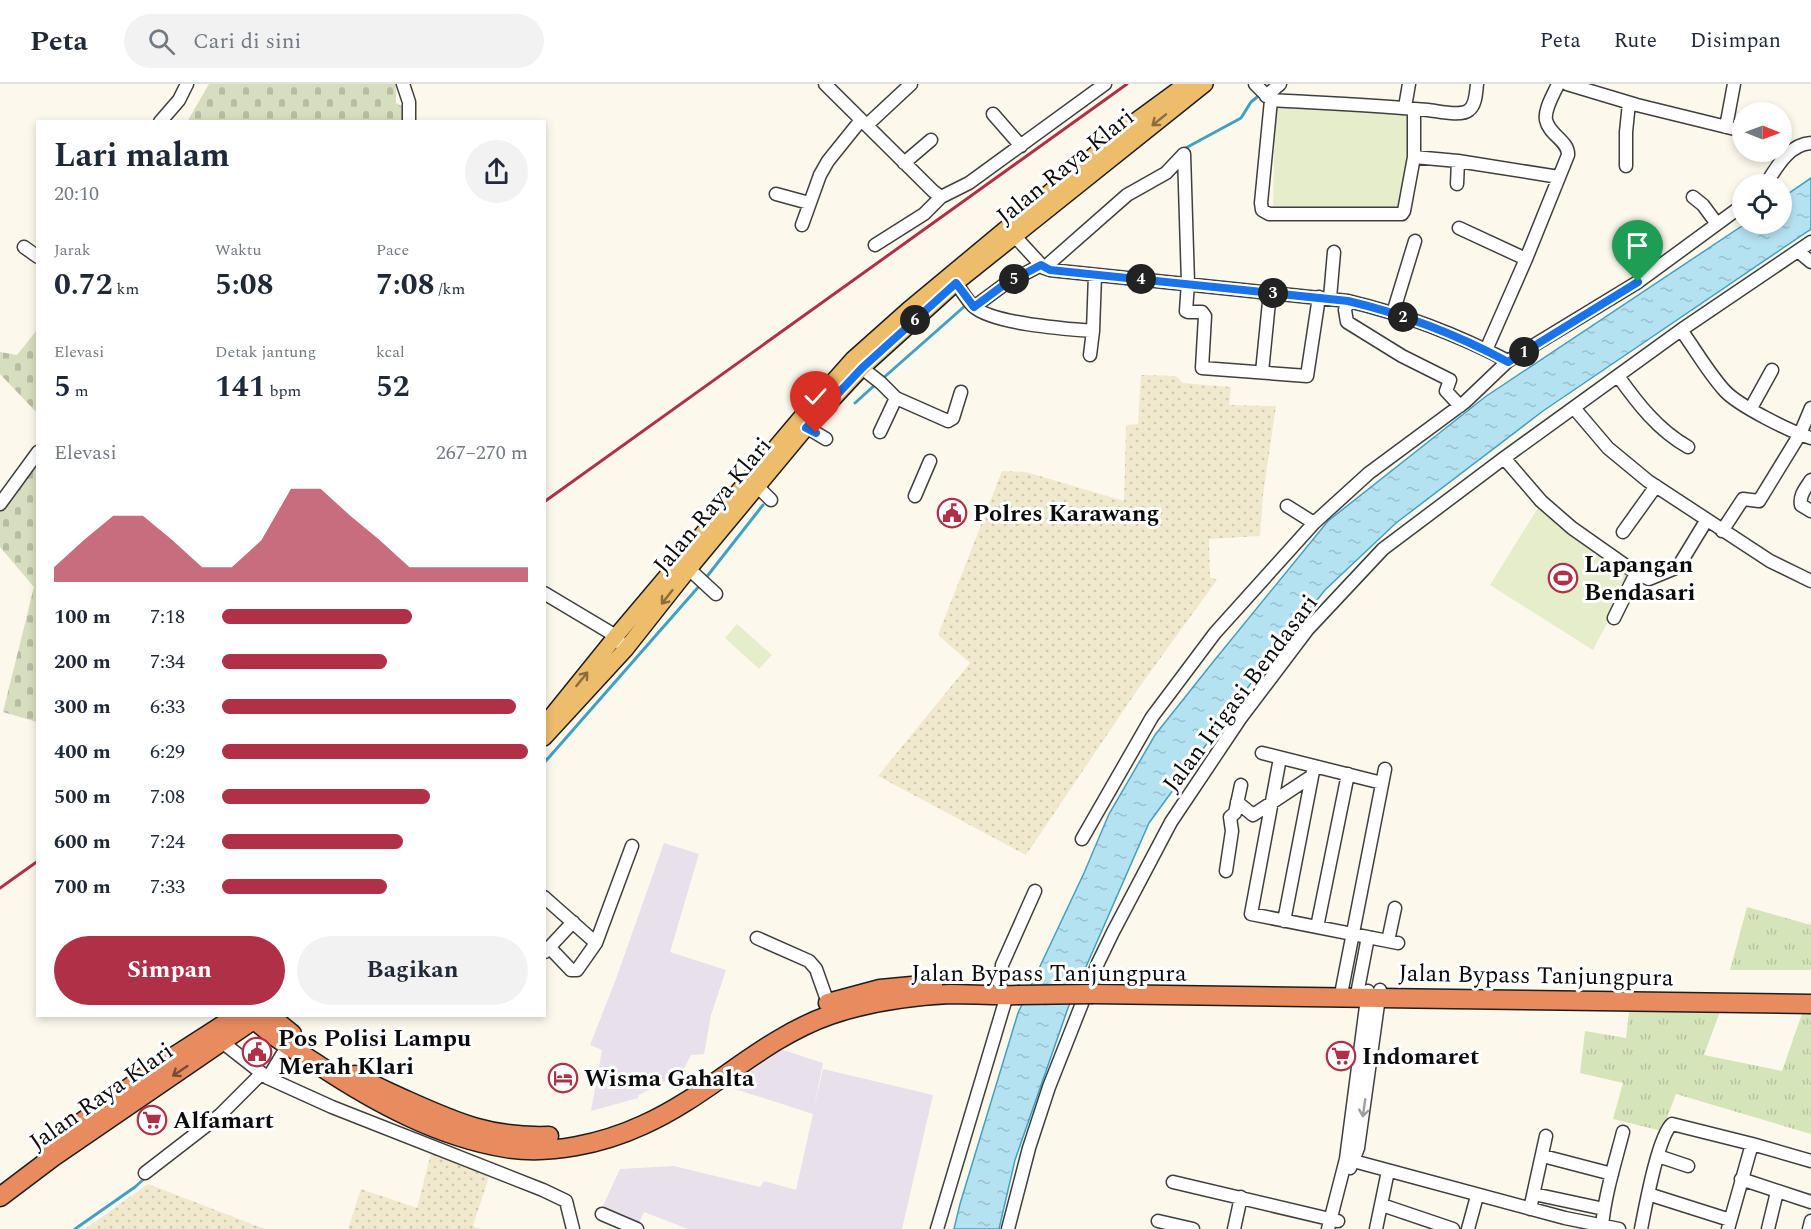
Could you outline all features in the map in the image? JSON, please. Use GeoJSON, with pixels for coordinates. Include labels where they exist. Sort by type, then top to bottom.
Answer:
{"type":"FeatureCollection","features":[{"type":"Feature","properties":{"kind":"highway","name":"Jalan Bypass Tanjungpura"},"geometry":{"type":"LineString","coordinates":[[296,1044],[358,1077],[472,1129],[513,1135],[562,1136],[596,1130],[644,1113],[789,1021],[828,1004],[880,989],[907,985],[953,982],[1011,989]]}},
{"type":"Feature","properties":{"kind":"highway","name":"Jalan Bypass Tanjungpura"},"geometry":{"type":"LineString","coordinates":[[256,1017],[372,1099],[400,1113],[457,1136],[507,1148],[562,1148],[612,1137],[643,1125],[678,1107],[790,1033],[828,1016],[903,998],[1011,989],[1811,996]]}},
{"type":"Feature","properties":{"kind":"highway","name":"Jalan Bypass Tanjungpura"},"geometry":{"type":"LineString","coordinates":[[1094,990],[1366,992],[1811,1004]]}},
{"type":"Feature","properties":{"kind":"highway"},"geometry":{"type":"LineString","coordinates":[[159,1066],[213,1017]]}},
{"type":"Feature","properties":{"kind":"highway","name":"Jalan Raya Klari"},"geometry":{"type":"LineString","coordinates":[[0,1184],[159,1066],[252,1017]]}},
{"type":"Feature","properties":{"kind":"highway","name":"Jalan Raya Klari"},"geometry":{"type":"LineString","coordinates":[[0,1197],[53,1157],[225,1040],[253,1017]]}},
{"type":"Feature","properties":{"kind":"highway"},"geometry":{"type":"LineString","coordinates":[[225,1040],[249,1034],[296,1044],[294,1017]]}},
{"type":"Feature","properties":{"kind":"main road","name":"Jalan Raya Klari"},"geometry":{"type":"LineString","coordinates":[[546,722],[616,636],[761,490],[814,432],[862,368],[1134,122],[1186,84]]}},
{"type":"Feature","properties":{"kind":"main road","name":"Jalan Raya Klari"},"geometry":{"type":"LineString","coordinates":[[814,432],[853,359],[908,310],[1205,84]]}},
{"type":"Feature","properties":{"kind":"main road","name":"Jalan Raya Klari"},"geometry":{"type":"LineString","coordinates":[[546,736],[694,573],[761,490]]}},
{"type":"Feature","properties":{"kind":"street"},"geometry":{"type":"LineString","coordinates":[[162,120],[188,84]]}},
{"type":"Feature","properties":{"kind":"street"},"geometry":{"type":"LineString","coordinates":[[403,84],[409,102],[409,120]]}},
{"type":"Feature","properties":{"kind":"street"},"geometry":{"type":"LineString","coordinates":[[825,84],[941,197]]}},
{"type":"Feature","properties":{"kind":"street"},"geometry":{"type":"LineString","coordinates":[[802,225],[820,175],[828,160],[864,123],[911,84]]}},
{"type":"Feature","properties":{"kind":"street"},"geometry":{"type":"LineString","coordinates":[[875,245],[924,214],[941,197],[969,183],[1105,84]]}},
{"type":"Feature","properties":{"kind":"street"},"geometry":{"type":"LineString","coordinates":[[1263,93],[1280,84]]}},
{"type":"Feature","properties":{"kind":"street"},"geometry":{"type":"LineString","coordinates":[[1263,93],[1261,203],[1265,213],[1399,215],[1404,211],[1414,157],[1409,84]]}},
{"type":"Feature","properties":{"kind":"street"},"geometry":{"type":"LineString","coordinates":[[1263,93],[1466,112],[1472,106],[1477,84]]}},
{"type":"Feature","properties":{"kind":"street"},"geometry":{"type":"LineString","coordinates":[[1486,350],[1526,259],[1569,151],[1551,132],[1546,119],[1547,110],[1558,84]]}},
{"type":"Feature","properties":{"kind":"street"},"geometry":{"type":"LineString","coordinates":[[1567,84],[1629,103],[1732,128]]}},
{"type":"Feature","properties":{"kind":"street"},"geometry":{"type":"LineString","coordinates":[[1726,127],[1734,84]]}},
{"type":"Feature","properties":{"kind":"street"},"geometry":{"type":"LineString","coordinates":[[1626,166],[1629,103]]}},
{"type":"Feature","properties":{"kind":"street"},"geometry":{"type":"LineString","coordinates":[[993,114],[1021,146]]}},
{"type":"Feature","properties":{"kind":"street"},"geometry":{"type":"LineString","coordinates":[[904,163],[931,140]]}},
{"type":"Feature","properties":{"kind":"street"},"geometry":{"type":"LineString","coordinates":[[1792,148],[1811,143]]}},
{"type":"Feature","properties":{"kind":"street"},"geometry":{"type":"LineString","coordinates":[[971,303],[1039,262],[1127,195],[1166,173],[1184,154],[1187,312],[1202,312],[1205,316],[1203,368],[1307,376],[1334,252]]}},
{"type":"Feature","properties":{"kind":"street"},"geometry":{"type":"LineString","coordinates":[[1414,157],[1458,161],[1559,177]]}},
{"type":"Feature","properties":{"kind":"street"},"geometry":{"type":"LineString","coordinates":[[1457,184],[1458,161]]}},
{"type":"Feature","properties":{"kind":"street"},"geometry":{"type":"LineString","coordinates":[[776,194],[809,203]]}},
{"type":"Feature","properties":{"kind":"street"},"geometry":{"type":"LineString","coordinates":[[1693,197],[1703,205],[1717,224]]}},
{"type":"Feature","properties":{"kind":"street"},"geometry":{"type":"LineString","coordinates":[[1082,839],[1152,717],[1215,633],[1314,524],[1369,473],[1460,406],[1508,362],[1638,282],[1732,213]]}},
{"type":"Feature","properties":{"kind":"street"},"geometry":{"type":"LineString","coordinates":[[1459,228],[1526,259]]}},
{"type":"Feature","properties":{"kind":"street"},"geometry":{"type":"LineString","coordinates":[[1012,232],[1039,262],[1095,275],[1348,301],[1393,312],[1486,350],[1508,362]]}},
{"type":"Feature","properties":{"kind":"street"},"geometry":{"type":"LineString","coordinates":[[1393,312],[1415,241]]}},
{"type":"Feature","properties":{"kind":"street","name":"Jalan Irigasi Bendasari"},"geometry":{"type":"LineString","coordinates":[[1008,1229],[1037,1121],[1098,963],[1171,822],[1240,720],[1308,629],[1383,549],[1681,330],[1811,243]]}},
{"type":"Feature","properties":{"kind":"street"},"geometry":{"type":"LineString","coordinates":[[24,247],[36,256]]}},
{"type":"Feature","properties":{"kind":"street"},"geometry":{"type":"LineString","coordinates":[[1799,252],[1811,262]]}},
{"type":"Feature","properties":{"kind":"street"},"geometry":{"type":"LineString","coordinates":[[1090,355],[1095,275]]}},
{"type":"Feature","properties":{"kind":"street"},"geometry":{"type":"LineString","coordinates":[[956,283],[971,303],[1001,318],[1020,323],[1093,331]]}},
{"type":"Feature","properties":{"kind":"street"},"geometry":{"type":"LineString","coordinates":[[1262,372],[1270,292]]}},
{"type":"Feature","properties":{"kind":"street"},"geometry":{"type":"LineString","coordinates":[[1348,301],[1345,310],[1347,322],[1402,356],[1450,380],[1446,391],[1460,406]]}},
{"type":"Feature","properties":{"kind":"street"},"geometry":{"type":"LineString","coordinates":[[1681,330],[1725,391],[1751,408],[1805,436]]}},
{"type":"Feature","properties":{"kind":"street"},"geometry":{"type":"LineString","coordinates":[[862,368],[896,398],[948,421],[953,418],[961,392]]}},
{"type":"Feature","properties":{"kind":"street"},"geometry":{"type":"LineString","coordinates":[[1751,408],[1772,370]]}},
{"type":"Feature","properties":{"kind":"street"},"geometry":{"type":"LineString","coordinates":[[1618,376],[1639,405],[1661,428],[1688,447]]}},
{"type":"Feature","properties":{"kind":"street"},"geometry":{"type":"LineString","coordinates":[[880,432],[896,398]]}},
{"type":"Feature","properties":{"kind":"street"},"geometry":{"type":"LineString","coordinates":[[1574,408],[1608,448],[1656,486],[1770,561],[1811,581]]}},
{"type":"Feature","properties":{"kind":"street"},"geometry":{"type":"LineString","coordinates":[[1722,531],[1743,499],[1759,501],[1805,436],[1811,408]]}},
{"type":"Feature","properties":{"kind":"street"},"geometry":{"type":"LineString","coordinates":[[0,504],[36,455]]}},
{"type":"Feature","properties":{"kind":"street"},"geometry":{"type":"LineString","coordinates":[[1504,458],[1541,501],[1572,528],[1636,573],[1649,579],[1678,567],[1706,521]]}},
{"type":"Feature","properties":{"kind":"street"},"geometry":{"type":"LineString","coordinates":[[915,496],[930,461]]}},
{"type":"Feature","properties":{"kind":"street"},"geometry":{"type":"LineString","coordinates":[[1811,480],[1800,502],[1811,511]]}},
{"type":"Feature","properties":{"kind":"street"},"geometry":{"type":"LineString","coordinates":[[1623,532],[1656,486]]}},
{"type":"Feature","properties":{"kind":"street"},"geometry":{"type":"LineString","coordinates":[[1287,506],[1314,524]]}},
{"type":"Feature","properties":{"kind":"street"},"geometry":{"type":"LineString","coordinates":[[694,573],[713,591]]}},
{"type":"Feature","properties":{"kind":"street"},"geometry":{"type":"LineString","coordinates":[[1614,618],[1636,573]]}},
{"type":"Feature","properties":{"kind":"street"},"geometry":{"type":"LineString","coordinates":[[546,594],[616,636],[625,650]]}},
{"type":"Feature","properties":{"kind":"street"},"geometry":{"type":"LineString","coordinates":[[1262,753],[1313,771],[1348,774],[1382,783]]}},
{"type":"Feature","properties":{"kind":"street"},"geometry":{"type":"LineString","coordinates":[[1280,758],[1251,914],[1393,942],[1395,908]]}},
{"type":"Feature","properties":{"kind":"street"},"geometry":{"type":"LineString","coordinates":[[1366,992],[1353,934],[1385,769]]}},
{"type":"Feature","properties":{"kind":"street"},"geometry":{"type":"LineString","coordinates":[[1237,802],[1253,815],[1313,771]]}},
{"type":"Feature","properties":{"kind":"street"},"geometry":{"type":"LineString","coordinates":[[1284,921],[1313,771]]}},
{"type":"Feature","properties":{"kind":"street"},"geometry":{"type":"LineString","coordinates":[[1317,927],[1348,774]]}},
{"type":"Feature","properties":{"kind":"street"},"geometry":{"type":"LineString","coordinates":[[1226,871],[1232,831],[1230,817],[1235,813],[1240,785]]}},
{"type":"Feature","properties":{"kind":"street"},"geometry":{"type":"LineString","coordinates":[[573,922],[547,950],[571,970],[576,970],[596,943],[632,846]]}},
{"type":"Feature","properties":{"kind":"street"},"geometry":{"type":"LineString","coordinates":[[937,1229],[1011,989],[1002,965],[1035,891]]}},
{"type":"Feature","properties":{"kind":"street"},"geometry":{"type":"LineString","coordinates":[[546,899],[596,943]]}},
{"type":"Feature","properties":{"kind":"street"},"geometry":{"type":"LineString","coordinates":[[1173,1182],[1241,1197],[1333,1224],[1349,1160],[1358,1148],[1368,937]]}},
{"type":"Feature","properties":{"kind":"street"},"geometry":{"type":"LineString","coordinates":[[757,938],[809,961],[816,969],[828,1004]]}},
{"type":"Feature","properties":{"kind":"street"},"geometry":{"type":"LineString","coordinates":[[225,1040],[265,1076],[332,1107],[566,1201],[573,1229]]}},
{"type":"Feature","properties":{"kind":"street"},"geometry":{"type":"LineString","coordinates":[[145,1173],[220,1115],[265,1076],[296,1044]]}},
{"type":"Feature","properties":{"kind":"street"},"geometry":{"type":"LineString","coordinates":[[1641,1229],[1658,1156],[1668,1128],[1672,1124],[1811,1161]]}},
{"type":"Feature","properties":{"kind":"street"},"geometry":{"type":"LineString","coordinates":[[1602,1226],[1623,1132]]}},
{"type":"Feature","properties":{"kind":"street"},"geometry":{"type":"LineString","coordinates":[[1530,1209],[1546,1136]]}},
{"type":"Feature","properties":{"kind":"street"},"geometry":{"type":"LineString","coordinates":[[1648,1194],[1729,1224],[1752,1144]]}},
{"type":"Feature","properties":{"kind":"street"},"geometry":{"type":"LineString","coordinates":[[1543,1156],[1612,1174]]}},
{"type":"Feature","properties":{"kind":"street"},"geometry":{"type":"LineString","coordinates":[[1658,1156],[1688,1166]]}},
{"type":"Feature","properties":{"kind":"street"},"geometry":{"type":"LineString","coordinates":[[1349,1160],[1530,1209],[1563,1223],[1619,1229]]}},
{"type":"Feature","properties":{"kind":"street"},"geometry":{"type":"LineString","coordinates":[[1376,1229],[1388,1171]]}},
{"type":"Feature","properties":{"kind":"street"},"geometry":{"type":"LineString","coordinates":[[1741,1179],[1811,1202]]}},
{"type":"Feature","properties":{"kind":"street"},"geometry":{"type":"LineString","coordinates":[[1768,1229],[1777,1192]]}},
{"type":"Feature","properties":{"kind":"street"},"geometry":{"type":"LineString","coordinates":[[1534,1194],[1604,1209]]}},
{"type":"Feature","properties":{"kind":"street"},"geometry":{"type":"LineString","coordinates":[[1468,1229],[1477,1196]]}},
{"type":"Feature","properties":{"kind":"street"},"geometry":{"type":"LineString","coordinates":[[1234,1229],[1241,1197]]}},
{"type":"Feature","properties":{"kind":"street"},"geometry":{"type":"LineString","coordinates":[[1382,1205],[1453,1229]]}},
{"type":"Feature","properties":{"kind":"street"},"geometry":{"type":"LineString","coordinates":[[602,1214],[637,1229]]}},
{"type":"Feature","properties":{"kind":"street"},"geometry":{"type":"LineString","coordinates":[[1158,1221],[1193,1229]]}},
{"type":"Feature","properties":{"kind":"street"},"geometry":{"type":"LineString","coordinates":[[1809,1229],[1811,1221]]}},
{"type":"Feature","properties":{"kind":"shaded area"},"geometry":{"type":"Polygon","coordinates":[[[1141,375],[1176,376],[1183,383],[1231,387],[1229,405],[1276,406],[1263,495],[1260,536],[1209,539],[1210,577],[1217,580],[1138,689],[1026,855],[878,776],[970,663],[938,635],[1002,471],[1026,472],[1124,501],[1126,425],[1138,424],[1141,375]]]}},
{"type":"Feature","properties":{"kind":"shaded area"},"geometry":{"type":"Polygon","coordinates":[[[664,843],[699,854],[670,952],[726,970],[711,1015],[704,1054],[691,1055],[683,1071],[639,1095],[638,1098],[591,1111],[602,1050],[590,1045],[664,843]]]}},
{"type":"Feature","properties":{"kind":"shaded area"},"geometry":{"type":"Polygon","coordinates":[[[777,1048],[823,1063],[814,1108],[823,1069],[933,1095],[902,1229],[688,1229],[644,1212],[638,1225],[602,1208],[620,1169],[674,1166],[760,1187],[764,1181],[796,1190],[813,1114],[726,1086],[777,1048]]]}},
{"type":"Feature","properties":{"kind":"shaded area"},"geometry":{"type":"Polygon","coordinates":[[[431,1153],[490,1174],[473,1226],[480,1229],[348,1229],[361,1189],[417,1208],[431,1153]]]}},
{"type":"Feature","properties":{"kind":"shaded area"},"geometry":{"type":"Polygon","coordinates":[[[148,1184],[265,1229],[85,1229],[148,1184]]]}},
{"type":"Feature","properties":{"kind":"green space"},"geometry":{"type":"Polygon","coordinates":[[[209,84],[396,84],[396,103],[414,113],[414,120],[188,120],[209,84]]]}},
{"type":"Feature","properties":{"kind":"green space"},"geometry":{"type":"Polygon","coordinates":[[[1275,104],[1414,109],[1404,211],[1273,209],[1275,104]]]}},
{"type":"Feature","properties":{"kind":"green space"},"geometry":{"type":"Polygon","coordinates":[[[36,331],[36,412],[0,374],[0,352],[17,355],[36,331]]]}},
{"type":"Feature","properties":{"kind":"green space"},"geometry":{"type":"Polygon","coordinates":[[[36,446],[36,722],[3,712],[34,587],[0,547],[0,498],[36,446]]]}},
{"type":"Feature","properties":{"kind":"green space","name":"Lapangan Bendasari"},"geometry":{"type":"Polygon","coordinates":[[[1541,503],[1634,572],[1593,650],[1490,585],[1541,503]]]}},
{"type":"Feature","properties":{"kind":"green space"},"geometry":{"type":"Polygon","coordinates":[[[737,624],[772,655],[759,669],[725,638],[737,624]]]}},
{"type":"Feature","properties":{"kind":"green space"},"geometry":{"type":"Polygon","coordinates":[[[1747,907],[1811,925],[1811,970],[1730,970],[1747,907]]]}},
{"type":"Feature","properties":{"kind":"green space"},"geometry":{"type":"Polygon","coordinates":[[[1630,1005],[1722,1006],[1704,1055],[1782,1071],[1804,1008],[1811,1009],[1811,1134],[1676,1094],[1662,1131],[1613,1119],[1623,1083],[1580,1073],[1585,1031],[1626,1038],[1630,1005]]]}},
{"type":"Feature","properties":{"kind":"water"},"geometry":{"type":"Polygon","coordinates":[[[1811,178],[1811,229],[1543,411],[1396,523],[1325,590],[1254,679],[1149,823],[1068,1008],[1015,1160],[999,1229],[954,1229],[1018,1013],[1084,873],[1109,814],[1155,735],[1213,662],[1328,521],[1485,397],[1732,233],[1792,234],[1792,191],[1811,178]]]}},
{"type":"Feature","properties":{"kind":"waterway"},"geometry":{"type":"LineString","coordinates":[[1182,150],[1241,118],[1251,102],[1261,94]]}},
{"type":"Feature","properties":{"kind":"waterway"},"geometry":{"type":"LineString","coordinates":[[881,380],[966,305]]}},
{"type":"Feature","properties":{"kind":"waterway"},"geometry":{"type":"LineString","coordinates":[[855,403],[876,384]]}},
{"type":"Feature","properties":{"kind":"waterway"},"geometry":{"type":"LineString","coordinates":[[705,579],[763,505]]}},
{"type":"Feature","properties":{"kind":"waterway"},"geometry":{"type":"LineString","coordinates":[[546,761],[701,584]]}},
{"type":"Feature","properties":{"kind":"waterway"},"geometry":{"type":"LineString","coordinates":[[75,1229],[145,1178]]}},
{"type":"Feature","properties":{"kind":"railway"},"geometry":{"type":"LineString","coordinates":[[546,501],[1127,84]]}},
{"type":"Feature","properties":{"kind":"railway"},"geometry":{"type":"LineString","coordinates":[[0,888],[36,862]]}},
{"type":"Feature","properties":{"kind":"place","name":"Polres Karawang"},"geometry":{"type":"Point","coordinates":[952,513]}},
{"type":"Feature","properties":{"kind":"place","name":"Lapangan Bendasari"},"geometry":{"type":"Point","coordinates":[1563,578]}},
{"type":"Feature","properties":{"kind":"place","name":"Pos Polisi Lampu Merah Klari"},"geometry":{"type":"Point","coordinates":[257,1052]}},
{"type":"Feature","properties":{"kind":"place","name":"Indomaret"},"geometry":{"type":"Point","coordinates":[1341,1056]}},
{"type":"Feature","properties":{"kind":"place","name":"Wisma Gahalta"},"geometry":{"type":"Point","coordinates":[563,1078]}},
{"type":"Feature","properties":{"kind":"place","name":"Alfamart"},"geometry":{"type":"Point","coordinates":[152,1120]}},
{"type":"Feature","properties":{"kind":"route"},"geometry":{"type":"LineString","coordinates":[[816,433],[806,428],[862,368],[956,283],[974,307],[1005,284],[1041,265],[1050,270],[1348,301],[1393,312],[1486,350],[1508,362],[1638,282]]}}]}
